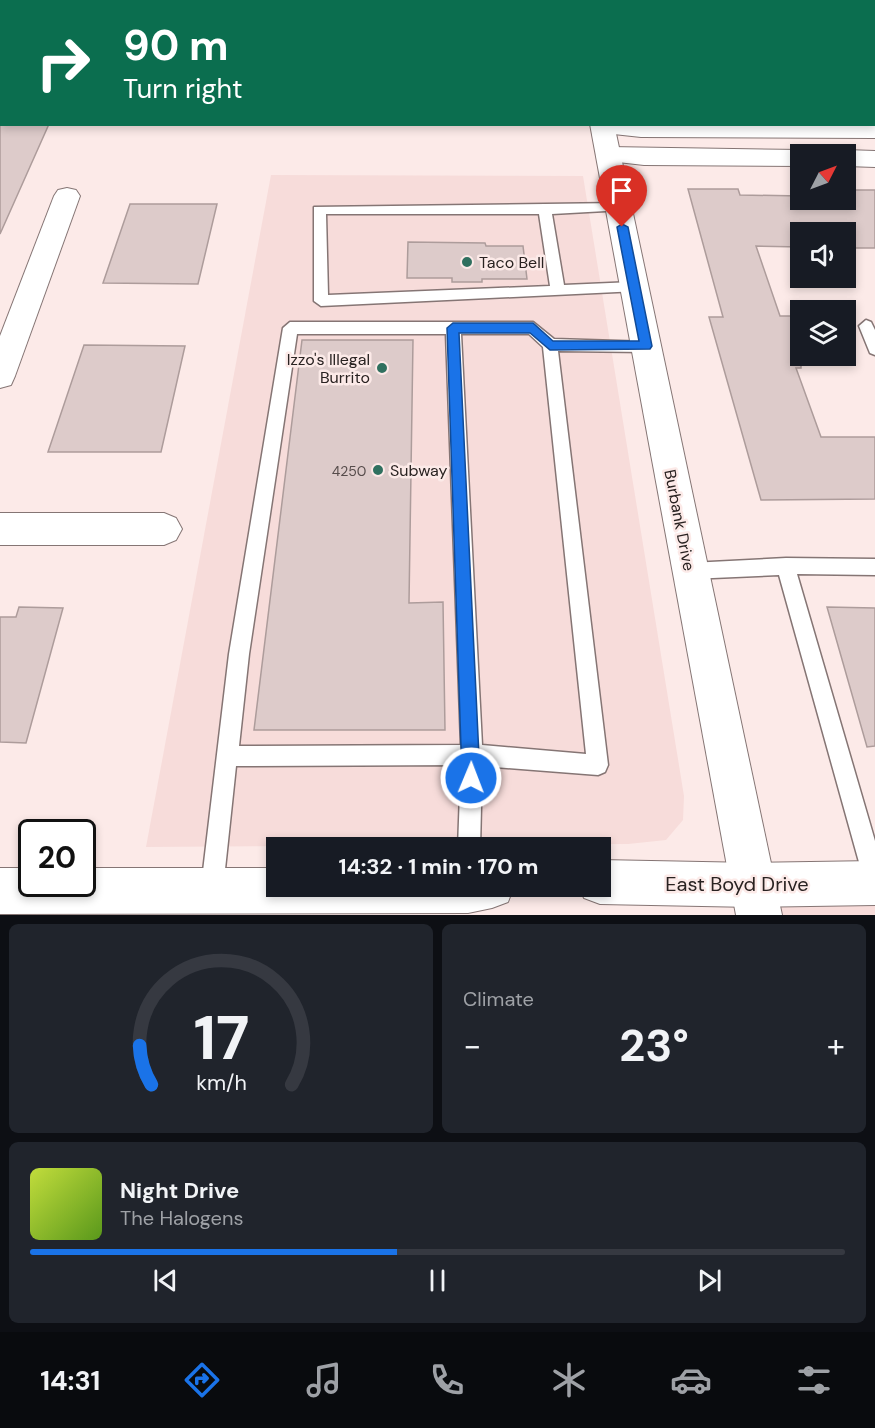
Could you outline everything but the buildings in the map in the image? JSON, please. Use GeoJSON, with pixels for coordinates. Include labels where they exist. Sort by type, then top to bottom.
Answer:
{"type":"FeatureCollection","features":[{"type":"Feature","properties":{"kind":"street"},"geometry":{"type":"LineString","coordinates":[[602,126],[860,129]]}},
{"type":"Feature","properties":{"kind":"street","name":"Burbank Drive"},"geometry":{"type":"LineString","coordinates":[[602,126],[756,900]]}},
{"type":"Feature","properties":{"kind":"street"},"geometry":{"type":"LineString","coordinates":[[609,155],[644,158],[790,158]]}},
{"type":"Feature","properties":{"kind":"street"},"geometry":{"type":"LineString","coordinates":[[856,158],[875,159]]}},
{"type":"Feature","properties":{"kind":"street"},"geometry":{"type":"LineString","coordinates":[[0,376],[67,196]]}},
{"type":"Feature","properties":{"kind":"street"},"geometry":{"type":"LineString","coordinates":[[0,295],[29,295]]}},
{"type":"Feature","properties":{"kind":"street"},"geometry":{"type":"LineString","coordinates":[[0,529],[164,529]]}},
{"type":"Feature","properties":{"kind":"street","name":"East Boyd Drive"},"geometry":{"type":"LineString","coordinates":[[611,883],[756,900],[875,881]]}},
{"type":"Feature","properties":{"kind":"street"},"geometry":{"type":"LineString","coordinates":[[0,891],[212,891],[310,903],[349,897]]}},
{"type":"Feature","properties":{"kind":"lane"},"geometry":{"type":"LineString","coordinates":[[619,207],[546,210],[319,210],[321,301],[633,287]]}},
{"type":"Feature","properties":{"kind":"lane"},"geometry":{"type":"LineString","coordinates":[[546,210],[558,291]]}},
{"type":"Feature","properties":{"kind":"lane"},"geometry":{"type":"LineString","coordinates":[[866,326],[875,349]]}},
{"type":"Feature","properties":{"kind":"lane"},"geometry":{"type":"LineString","coordinates":[[212,891],[227,756],[239,654],[290,328],[533,328],[550,345],[598,765],[472,755],[227,756]]}},
{"type":"Feature","properties":{"kind":"lane"},"geometry":{"type":"LineString","coordinates":[[453,328],[472,755],[473,837]]}},
{"type":"Feature","properties":{"kind":"lane"},"geometry":{"type":"LineString","coordinates":[[550,345],[646,346]]}},
{"type":"Feature","properties":{"kind":"lane"},"geometry":{"type":"LineString","coordinates":[[786,566],[875,881]]}},
{"type":"Feature","properties":{"kind":"lane"},"geometry":{"type":"LineString","coordinates":[[690,571],[786,566],[875,567]]}},
{"type":"Feature","properties":{"kind":"shaded area"},"geometry":{"type":"Polygon","coordinates":[[[271,175],[583,176],[684,796],[683,820],[666,840],[628,844],[611,844],[611,837],[266,837],[266,846],[146,847],[271,175]]]}},
{"type":"Feature","properties":{"kind":"shaded area"},"geometry":{"type":"Polygon","coordinates":[[[875,883],[875,915],[759,915],[753,885],[875,883]]]}},
{"type":"Feature","properties":{"kind":"place","name":"Taco Bell"},"geometry":{"type":"Point","coordinates":[467,262]}},
{"type":"Feature","properties":{"kind":"place","name":"Izzo's Illegal Burrito"},"geometry":{"type":"Point","coordinates":[382,368]}},
{"type":"Feature","properties":{"kind":"place","name":"Subway"},"geometry":{"type":"Point","coordinates":[378,470]}},
{"type":"Feature","properties":{"kind":"route"},"geometry":{"type":"LineString","coordinates":[[471,778],[472,755],[453,328],[533,328],[550,345],[646,346],[622,227]]}}]}
